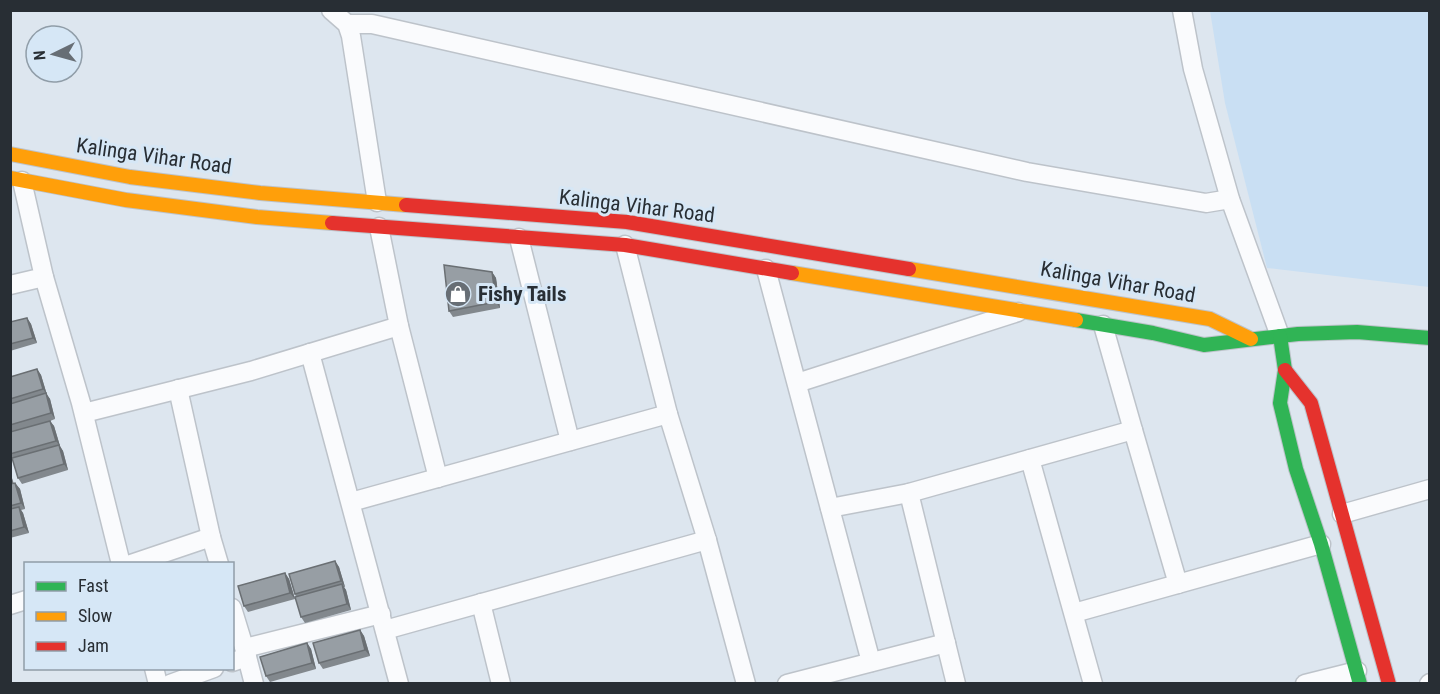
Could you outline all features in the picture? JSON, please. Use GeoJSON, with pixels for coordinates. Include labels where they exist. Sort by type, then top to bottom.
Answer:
{"type":"FeatureCollection","features":[{"type":"Feature","properties":{"kind":"street"},"geometry":{"type":"LineString","coordinates":[[332,10],[347,24],[377,202]]}},
{"type":"Feature","properties":{"kind":"street"},"geometry":{"type":"LineString","coordinates":[[1182,10],[1192,69],[1230,199],[1280,336],[1285,370],[1280,403],[1296,469],[1321,544],[1359,677],[1305,684]]}},
{"type":"Feature","properties":{"kind":"street"},"geometry":{"type":"LineString","coordinates":[[347,24],[372,24],[1027,172],[1206,203],[1230,199]]}},
{"type":"Feature","properties":{"kind":"street","name":"Kalinga Vihar Road"},"geometry":{"type":"LineString","coordinates":[[10,154],[130,177],[260,193],[627,222],[1210,319],[1251,339]]}},
{"type":"Feature","properties":{"kind":"street"},"geometry":{"type":"LineString","coordinates":[[16,179],[84,413],[121,562]]}},
{"type":"Feature","properties":{"kind":"street","name":"Kalinga Vihar Road"},"geometry":{"type":"LineString","coordinates":[[16,179],[126,200],[257,217],[625,245],[1103,325],[1204,345],[1280,336],[1357,332],[1430,338]]}},
{"type":"Feature","properties":{"kind":"street"},"geometry":{"type":"LineString","coordinates":[[627,222],[625,245],[668,414],[707,540],[746,684]]}},
{"type":"Feature","properties":{"kind":"street"},"geometry":{"type":"LineString","coordinates":[[379,227],[399,326],[438,478]]}},
{"type":"Feature","properties":{"kind":"street"},"geometry":{"type":"LineString","coordinates":[[519,238],[570,441]]}},
{"type":"Feature","properties":{"kind":"street"},"geometry":{"type":"LineString","coordinates":[[766,269],[871,662]]}},
{"type":"Feature","properties":{"kind":"street"},"geometry":{"type":"LineString","coordinates":[[10,285],[44,277]]}},
{"type":"Feature","properties":{"kind":"street"},"geometry":{"type":"LineString","coordinates":[[797,383],[1020,311]]}},
{"type":"Feature","properties":{"kind":"street"},"geometry":{"type":"LineString","coordinates":[[1103,325],[1178,584]]}},
{"type":"Feature","properties":{"kind":"street"},"geometry":{"type":"LineString","coordinates":[[84,413],[310,353],[399,326]]}},
{"type":"Feature","properties":{"kind":"street"},"geometry":{"type":"LineString","coordinates":[[310,353],[399,684]]}},
{"type":"Feature","properties":{"kind":"street"},"geometry":{"type":"LineString","coordinates":[[1285,370],[1311,403],[1389,684]]}},
{"type":"Feature","properties":{"kind":"street"},"geometry":{"type":"LineString","coordinates":[[178,389],[218,562]]}},
{"type":"Feature","properties":{"kind":"street"},"geometry":{"type":"LineString","coordinates":[[351,502],[668,414]]}},
{"type":"Feature","properties":{"kind":"street"},"geometry":{"type":"LineString","coordinates":[[830,508],[909,493],[1133,430]]}},
{"type":"Feature","properties":{"kind":"street"},"geometry":{"type":"LineString","coordinates":[[1030,459],[1093,684]]}},
{"type":"Feature","properties":{"kind":"street"},"geometry":{"type":"LineString","coordinates":[[1342,514],[1430,489]]}},
{"type":"Feature","properties":{"kind":"street"},"geometry":{"type":"LineString","coordinates":[[909,493],[956,684]]}},
{"type":"Feature","properties":{"kind":"street"},"geometry":{"type":"LineString","coordinates":[[137,562],[211,537]]}},
{"type":"Feature","properties":{"kind":"street"},"geometry":{"type":"LineString","coordinates":[[242,656],[383,622],[481,603],[707,540]]}},
{"type":"Feature","properties":{"kind":"street"},"geometry":{"type":"LineString","coordinates":[[1074,613],[1321,544]]}},
{"type":"Feature","properties":{"kind":"street"},"geometry":{"type":"LineString","coordinates":[[481,603],[501,684]]}},
{"type":"Feature","properties":{"kind":"street"},"geometry":{"type":"LineString","coordinates":[[234,618],[242,656],[254,684]]}},
{"type":"Feature","properties":{"kind":"street"},"geometry":{"type":"LineString","coordinates":[[787,684],[946,643]]}},
{"type":"Feature","properties":{"kind":"street"},"geometry":{"type":"LineString","coordinates":[[170,684],[211,670]]}},
{"type":"Feature","properties":{"kind":"shaded area"},"geometry":{"type":"Polygon","coordinates":[[[1210,11],[1429,11],[1429,287],[1267,268],[1225,103],[1210,11]]]}},
{"type":"Feature","properties":{"kind":"building"},"geometry":{"type":"Polygon","coordinates":[[[444,265],[492,272],[496,302],[449,311],[444,265]]]}},
{"type":"Feature","properties":{"kind":"building"},"geometry":{"type":"Polygon","coordinates":[[[27,318],[33,338],[10,344],[10,322],[27,318]]]}},
{"type":"Feature","properties":{"kind":"building"},"geometry":{"type":"Polygon","coordinates":[[[37,369],[43,389],[10,399],[10,377],[37,369]]]}},
{"type":"Feature","properties":{"kind":"building"},"geometry":{"type":"Polygon","coordinates":[[[46,393],[51,413],[10,425],[10,404],[46,393]]]}},
{"type":"Feature","properties":{"kind":"building"},"geometry":{"type":"Polygon","coordinates":[[[50,421],[56,441],[10,454],[10,432],[50,421]]]}},
{"type":"Feature","properties":{"kind":"building"},"geometry":{"type":"Polygon","coordinates":[[[59,445],[64,464],[18,478],[12,458],[59,445]]]}},
{"type":"Feature","properties":{"kind":"building"},"geometry":{"type":"Polygon","coordinates":[[[15,483],[21,503],[10,506],[10,484],[15,483]]]}},
{"type":"Feature","properties":{"kind":"building"},"geometry":{"type":"Polygon","coordinates":[[[19,507],[24,527],[10,531],[10,509],[19,507]]]}},
{"type":"Feature","properties":{"kind":"building"},"geometry":{"type":"Polygon","coordinates":[[[335,561],[341,581],[295,594],[289,574],[335,561]]]}},
{"type":"Feature","properties":{"kind":"building"},"geometry":{"type":"Polygon","coordinates":[[[285,573],[290,593],[244,606],[238,586],[285,573]]]}},
{"type":"Feature","properties":{"kind":"building"},"geometry":{"type":"Polygon","coordinates":[[[342,584],[347,604],[301,617],[295,597],[342,584]]]}},
{"type":"Feature","properties":{"kind":"building"},"geometry":{"type":"Polygon","coordinates":[[[360,630],[365,650],[319,663],[313,643],[360,630]]]}},
{"type":"Feature","properties":{"kind":"building"},"geometry":{"type":"Polygon","coordinates":[[[307,643],[312,663],[266,676],[260,657],[307,643]]]}},
{"type":"Feature","properties":{"kind":"traffic: fast"},"geometry":{"type":"LineString","coordinates":[[1076,320],[1153,333],[1204,345],[1298,334],[1357,332],[1430,338]]}},
{"type":"Feature","properties":{"kind":"traffic: fast"},"geometry":{"type":"LineString","coordinates":[[1280,336],[1285,370],[1280,403],[1296,469],[1321,544],[1360,684]]}},
{"type":"Feature","properties":{"kind":"traffic: slow"},"geometry":{"type":"LineString","coordinates":[[10,154],[130,177],[260,193],[406,205]]}},
{"type":"Feature","properties":{"kind":"traffic: slow"},"geometry":{"type":"LineString","coordinates":[[10,178],[126,200],[257,217],[332,223]]}},
{"type":"Feature","properties":{"kind":"traffic: slow"},"geometry":{"type":"LineString","coordinates":[[909,269],[1210,319],[1251,339]]}},
{"type":"Feature","properties":{"kind":"traffic: slow"},"geometry":{"type":"LineString","coordinates":[[792,273],[1076,320]]}},
{"type":"Feature","properties":{"kind":"traffic: jam"},"geometry":{"type":"LineString","coordinates":[[406,205],[627,222],[909,269]]}},
{"type":"Feature","properties":{"kind":"traffic: jam"},"geometry":{"type":"LineString","coordinates":[[332,223],[625,245],[792,273]]}},
{"type":"Feature","properties":{"kind":"traffic: jam"},"geometry":{"type":"LineString","coordinates":[[1285,370],[1311,403],[1389,684]]}},
{"type":"Feature","properties":{"kind":"place","name":"Fishy Tails"},"geometry":{"type":"Point","coordinates":[458,294]}}]}
